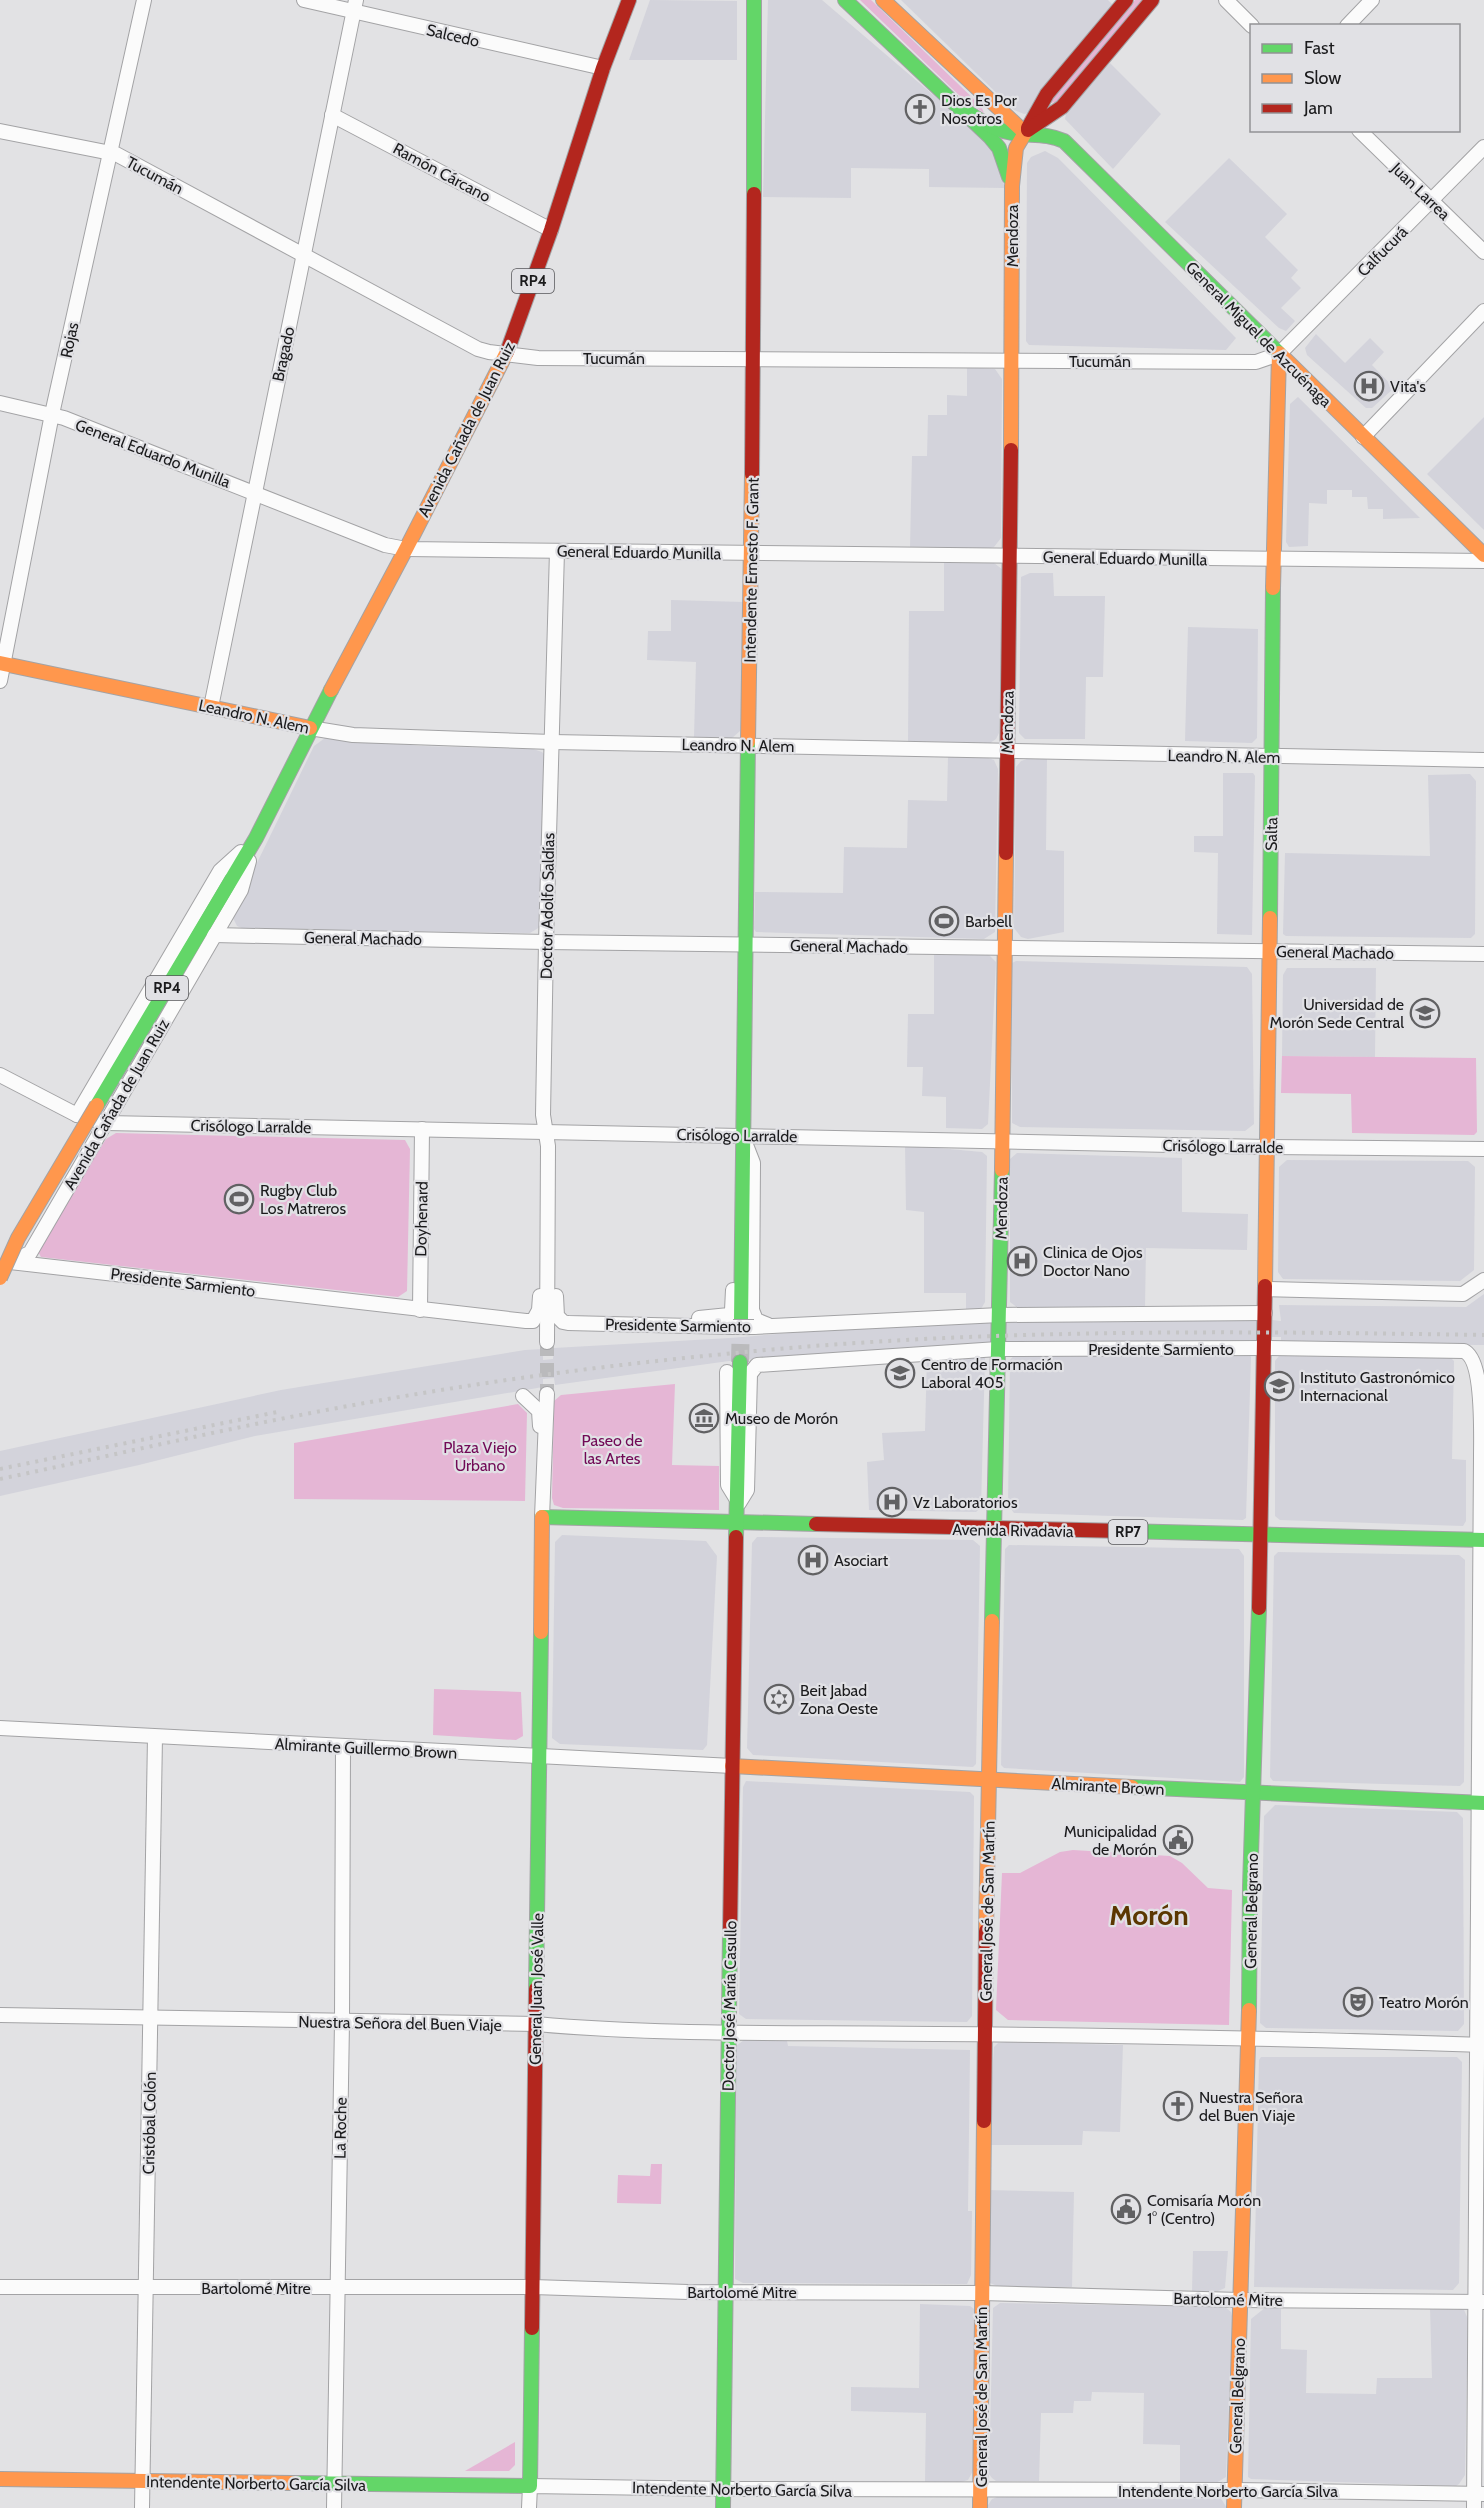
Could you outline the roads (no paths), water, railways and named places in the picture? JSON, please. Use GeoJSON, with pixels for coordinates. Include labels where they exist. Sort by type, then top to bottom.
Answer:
{"type":"FeatureCollection","features":[{"type":"Feature","properties":{"kind":"street","name":"Rojas"},"geometry":{"type":"LineString","coordinates":[[0,681],[52,414],[144,0]]}},
{"type":"Feature","properties":{"kind":"street","name":"Salcedo"},"geometry":{"type":"LineString","coordinates":[[304,0],[354,6],[603,68]]}},
{"type":"Feature","properties":{"kind":"street","name":"Avenida Cañada de Juan Ruiz"},"geometry":{"type":"LineString","coordinates":[[0,1278],[18,1238],[256,838],[310,728],[406,549],[506,354],[551,230],[603,68],[629,0]]}},
{"type":"Feature","properties":{"kind":"street","name":"Intendente Ernesto F. Grant"},"geometry":{"type":"LineString","coordinates":[[737,1324],[744,1138],[753,358],[754,0]]}},
{"type":"Feature","properties":{"kind":"street"},"geometry":{"type":"LineString","coordinates":[[845,0],[956,104],[999,148],[1012,186]]}},
{"type":"Feature","properties":{"kind":"street"},"geometry":{"type":"LineString","coordinates":[[884,0],[1024,132],[1062,107],[1152,0]]}},
{"type":"Feature","properties":{"kind":"street","name":"Mendoza"},"geometry":{"type":"LineString","coordinates":[[1000,1314],[1010,557],[1012,186],[1016,148],[1047,94],[1126,0]]}},
{"type":"Feature","properties":{"kind":"street"},"geometry":{"type":"LineString","coordinates":[[1226,0],[1250,24]]}},
{"type":"Feature","properties":{"kind":"street"},"geometry":{"type":"LineString","coordinates":[[1349,24],[1372,0]]}},
{"type":"Feature","properties":{"kind":"street","name":"Bragado"},"geometry":{"type":"LineString","coordinates":[[211,707],[354,6]]}},
{"type":"Feature","properties":{"kind":"street","name":"General Miguel de Azcuénaga"},"geometry":{"type":"LineString","coordinates":[[956,104],[993,127],[1006,132],[1046,134],[1064,141],[1484,555]]}},
{"type":"Feature","properties":{"kind":"street","name":"Ramón Cárcano"},"geometry":{"type":"LineString","coordinates":[[332,116],[551,230]]}},
{"type":"Feature","properties":{"kind":"street","name":"Tucumán"},"geometry":{"type":"LineString","coordinates":[[0,131],[110,153],[127,159],[478,349],[506,354],[538,357],[1256,362],[1279,354]]}},
{"type":"Feature","properties":{"kind":"street","name":"Juan Larrea"},"geometry":{"type":"LineString","coordinates":[[1361,132],[1484,252]]}},
{"type":"Feature","properties":{"kind":"street","name":"Calfucurá"},"geometry":{"type":"LineString","coordinates":[[1279,354],[1484,147]]}},
{"type":"Feature","properties":{"kind":"street"},"geometry":{"type":"LineString","coordinates":[[1363,436],[1484,311]]}},
{"type":"Feature","properties":{"kind":"street","name":"Salta"},"geometry":{"type":"LineString","coordinates":[[1265,1313],[1273,560],[1279,354]]}},
{"type":"Feature","properties":{"kind":"street","name":"General Eduardo Munilla"},"geometry":{"type":"LineString","coordinates":[[0,403],[52,414],[385,545],[406,549],[1484,561]]}},
{"type":"Feature","properties":{"kind":"street","name":"Doctor Adolfo Saldías"},"geometry":{"type":"LineString","coordinates":[[557,551],[543,1115],[548,1146],[548,1261],[555,1278],[557,1316],[560,1320]]}},
{"type":"Feature","properties":{"kind":"street","name":"Leandro N. Alem"},"geometry":{"type":"LineString","coordinates":[[2,664],[353,735],[552,742],[1484,760]]}},
{"type":"Feature","properties":{"kind":"street","name":"Avenida Cañada de Juan Ruiz"},"geometry":{"type":"LineString","coordinates":[[5,1261],[30,1253],[241,890],[256,838]]}},
{"type":"Feature","properties":{"kind":"street","name":"Avenida Cañada de Juan Ruiz"},"geometry":{"type":"LineString","coordinates":[[0,1288],[5,1261],[86,1132],[87,1126],[80,1116],[220,871],[256,838]]}},
{"type":"Feature","properties":{"kind":"street","name":"General Machado"},"geometry":{"type":"LineString","coordinates":[[214,934],[546,942],[1484,954]]}},
{"type":"Feature","properties":{"kind":"street","name":"Crisólogo Larralde"},"geometry":{"type":"LineString","coordinates":[[0,1075],[80,1116],[106,1123],[545,1131],[744,1138],[1001,1140],[1267,1147],[1484,1149]]}},
{"type":"Feature","properties":{"kind":"street","name":"Doyhenard"},"geometry":{"type":"LineString","coordinates":[[420,1310],[422,1129]]}},
{"type":"Feature","properties":{"kind":"street","name":"Intendente Ernesto F. Grant"},"geometry":{"type":"LineString","coordinates":[[691,1326],[700,1318],[729,1315],[732,1310],[734,1163],[744,1138]]}},
{"type":"Feature","properties":{"kind":"street","name":"Intendente Ernesto F. Grant"},"geometry":{"type":"LineString","coordinates":[[744,1138],[753,1163],[752,1310],[756,1320],[770,1326]]}},
{"type":"Feature","properties":{"kind":"street","name":"Presidente Sarmiento"},"geometry":{"type":"LineString","coordinates":[[5,1261],[526,1321],[533,1320],[539,1310]]}},
{"type":"Feature","properties":{"kind":"street"},"geometry":{"type":"LineString","coordinates":[[547,1342],[548,1261]]}},
{"type":"Feature","properties":{"kind":"street","name":"Doctor Adolfo Saldías"},"geometry":{"type":"LineString","coordinates":[[539,1310],[540,1278],[548,1261]]}},
{"type":"Feature","properties":{"kind":"street"},"geometry":{"type":"LineString","coordinates":[[1265,1289],[1463,1294],[1484,1280]]}},
{"type":"Feature","properties":{"kind":"street","name":"Presidente Sarmiento"},"geometry":{"type":"LineString","coordinates":[[560,1320],[568,1323],[691,1326],[737,1324],[754,1327],[1000,1314],[1265,1313]]}},
{"type":"Feature","properties":{"kind":"street","name":"General Belgrano"},"geometry":{"type":"LineString","coordinates":[[1234,2508],[1249,2040],[1265,1313]]}},
{"type":"Feature","properties":{"kind":"street","name":"General José de San Martín"},"geometry":{"type":"LineString","coordinates":[[980,2508],[988,1780],[1000,1314]]}},
{"type":"Feature","properties":{"kind":"street","name":"Presidente Sarmiento"},"geometry":{"type":"LineString","coordinates":[[753,1369],[757,1365],[998,1349],[1264,1348],[1464,1351],[1475,1359],[1482,1380]]}},
{"type":"Feature","properties":{"kind":"street","name":"Doctor José María Casullo"},"geometry":{"type":"LineString","coordinates":[[723,2508],[732,1766],[740,1362]]}},
{"type":"Feature","properties":{"kind":"street","name":"Doctor José María Casullo"},"geometry":{"type":"LineString","coordinates":[[739,1503],[747,1490],[750,1374],[753,1369]]}},
{"type":"Feature","properties":{"kind":"street","name":"Doctor José María Casullo"},"geometry":{"type":"LineString","coordinates":[[727,1372],[728,1485],[739,1503]]}},
{"type":"Feature","properties":{"kind":"street"},"geometry":{"type":"LineString","coordinates":[[1477,2498],[1480,2302],[1482,1380]]}},
{"type":"Feature","properties":{"kind":"street","name":"General Juan José Valle"},"geometry":{"type":"LineString","coordinates":[[529,2508],[542,1516],[547,1394]]}},
{"type":"Feature","properties":{"kind":"street","name":"General Juan José Valle"},"geometry":{"type":"LineString","coordinates":[[523,1396],[534,1405],[540,1414],[539,1462],[543,1469]]}},
{"type":"Feature","properties":{"kind":"street","name":"Avenida Rivadavia"},"geometry":{"type":"LineString","coordinates":[[542,1516],[1482,1540]]}},
{"type":"Feature","properties":{"kind":"street","name":"Almirante Guillermo Brown"},"geometry":{"type":"LineString","coordinates":[[0,1728],[732,1766]]}},
{"type":"Feature","properties":{"kind":"street","name":"Cristóbal Colón"},"geometry":{"type":"LineString","coordinates":[[142,2508],[155,1737]]}},
{"type":"Feature","properties":{"kind":"street","name":"La Roche"},"geometry":{"type":"LineString","coordinates":[[334,2508],[342,2022],[343,1747]]}},
{"type":"Feature","properties":{"kind":"street","name":"Almirante Brown"},"geometry":{"type":"LineString","coordinates":[[732,1766],[1253,1794],[1482,1802]]}},
{"type":"Feature","properties":{"kind":"street","name":"Nuestra Señora del Buen Viaje"},"geometry":{"type":"LineString","coordinates":[[0,2015],[536,2024],[576,2028],[729,2032],[986,2034],[1480,2044]]}},
{"type":"Feature","properties":{"kind":"street","name":"Bartolomé Mitre"},"geometry":{"type":"LineString","coordinates":[[0,2287],[533,2287],[726,2292],[982,2293],[1240,2300],[1480,2302]]}},
{"type":"Feature","properties":{"kind":"street","name":"Intendente Norberto García Silva"},"geometry":{"type":"LineString","coordinates":[[0,2479],[723,2489],[1234,2490],[1477,2498]]}},
{"type":"Feature","properties":{"kind":"tunnel"},"geometry":{"type":"LineString","coordinates":[[740,1362],[741,1321]]}},
{"type":"Feature","properties":{"kind":"tunnel"},"geometry":{"type":"LineString","coordinates":[[547,1342],[547,1394]]}},
{"type":"Feature","properties":{"kind":"railway"},"geometry":{"type":"LineString","coordinates":[[0,1479],[237,1428],[418,1394],[520,1378],[725,1354],[915,1340],[1104,1333],[1484,1335]]}},
{"type":"Feature","properties":{"kind":"railway"},"geometry":{"type":"LineString","coordinates":[[0,1469],[282,1411]]}},
{"type":"Feature","properties":{"kind":"place","name":"Dios Es Por Nosotros"},"geometry":{"type":"Point","coordinates":[920,109]}},
{"type":"Feature","properties":{"kind":"place","name":"Vita's"},"geometry":{"type":"Point","coordinates":[1369,386]}},
{"type":"Feature","properties":{"kind":"place","name":"Barbell"},"geometry":{"type":"Point","coordinates":[944,921]}},
{"type":"Feature","properties":{"kind":"place","name":"Universidad de Morón Sede Central"},"geometry":{"type":"Point","coordinates":[1425,1013]}},
{"type":"Feature","properties":{"kind":"place","name":"Rugby Club Los Matreros"},"geometry":{"type":"Point","coordinates":[239,1199]}},
{"type":"Feature","properties":{"kind":"place","name":"Clinica de Ojos Doctor Nano"},"geometry":{"type":"Point","coordinates":[1022,1261]}},
{"type":"Feature","properties":{"kind":"place","name":"Centro de Formación Laboral 405"},"geometry":{"type":"Point","coordinates":[900,1373]}},
{"type":"Feature","properties":{"kind":"place","name":"Instituto Gastronómico Internacional"},"geometry":{"type":"Point","coordinates":[1279,1386]}},
{"type":"Feature","properties":{"kind":"place","name":"Museo de Morón"},"geometry":{"type":"Point","coordinates":[704,1418]}},
{"type":"Feature","properties":{"kind":"place","name":"Vz Laboratorios"},"geometry":{"type":"Point","coordinates":[892,1502]}},
{"type":"Feature","properties":{"kind":"place","name":"Asociart"},"geometry":{"type":"Point","coordinates":[813,1560]}},
{"type":"Feature","properties":{"kind":"place","name":"Beit Jabad Zona Oeste"},"geometry":{"type":"Point","coordinates":[779,1699]}},
{"type":"Feature","properties":{"kind":"place","name":"Municipalidad de Morón"},"geometry":{"type":"Point","coordinates":[1178,1840]}},
{"type":"Feature","properties":{"kind":"place","name":"Teatro Morón"},"geometry":{"type":"Point","coordinates":[1358,2002]}},
{"type":"Feature","properties":{"kind":"place","name":"Nuestra Señora del Buen Viaje"},"geometry":{"type":"Point","coordinates":[1178,2106]}},
{"type":"Feature","properties":{"kind":"place","name":"Comisaría Morón 1° (Centro)"},"geometry":{"type":"Point","coordinates":[1126,2209]}},
{"type":"Feature","properties":{"kind":"district","name":"Morón"},"geometry":{"type":"Point","coordinates":[1149,1915]}},
{"type":"Feature","properties":{"kind":"park label","name":"Paseo de las Artes"},"geometry":{"type":"Point","coordinates":[612,1449]}},
{"type":"Feature","properties":{"kind":"park label","name":"Plaza Viejo Urbano"},"geometry":{"type":"Point","coordinates":[480,1456]}}]}
